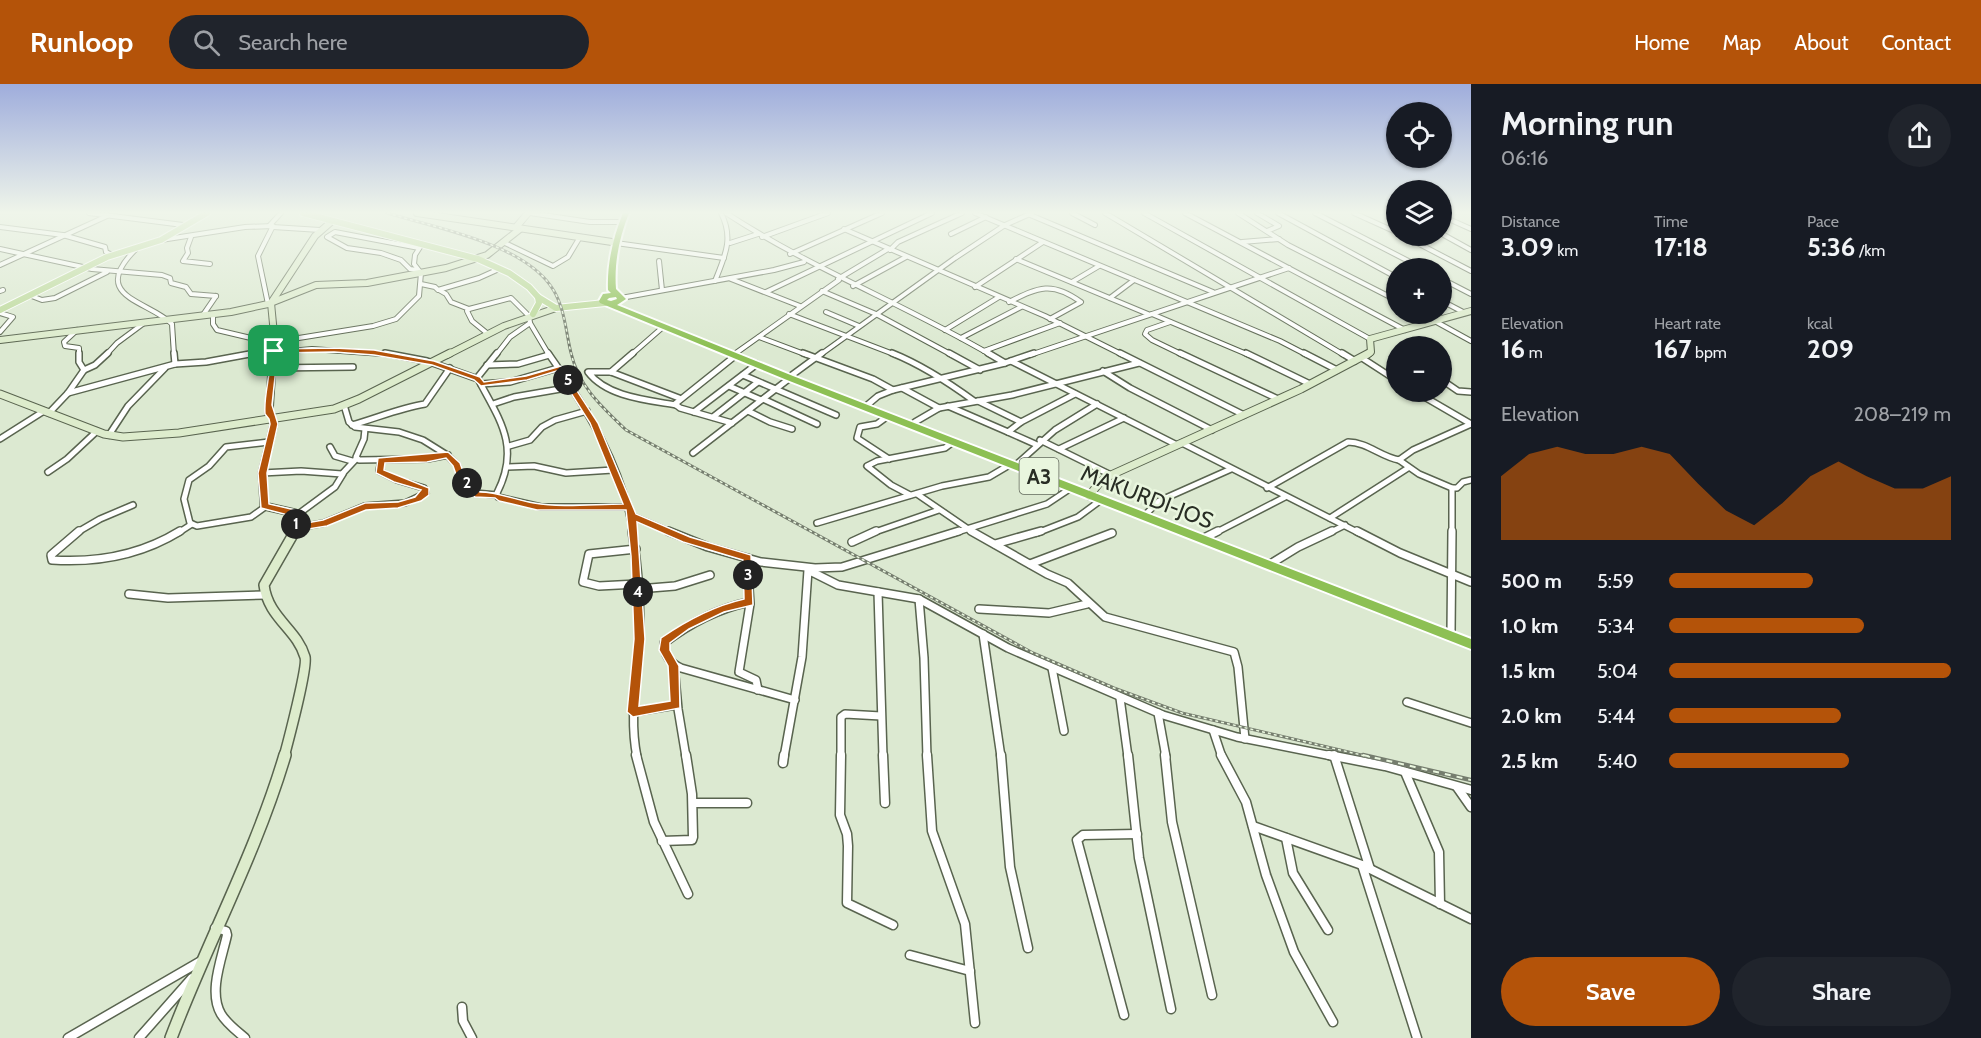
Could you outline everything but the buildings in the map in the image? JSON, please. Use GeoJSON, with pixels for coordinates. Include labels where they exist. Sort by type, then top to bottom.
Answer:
{"type":"FeatureCollection","features":[{"type":"Feature","properties":{"kind":"highway"},"geometry":{"type":"LineString","coordinates":[[612,258],[606,300],[620,298]]}},
{"type":"Feature","properties":{"kind":"highway"},"geometry":{"type":"LineString","coordinates":[[613,258],[611,285],[613,292],[620,298]]}},
{"type":"Feature","properties":{"kind":"highway","name":"MAKURDI-JOS"},"geometry":{"type":"LineString","coordinates":[[620,298],[636,313],[791,376]]}},
{"type":"Feature","properties":{"kind":"highway","name":"MAKURDI-JOS"},"geometry":{"type":"LineString","coordinates":[[606,300],[663,327],[915,422],[1071,488],[1147,513],[1471,639]]}},
{"type":"Feature","properties":{"kind":"highway","name":"MAKURDI-JOS"},"geometry":{"type":"LineString","coordinates":[[866,405],[888,417],[1014,464],[1471,644]]}},
{"type":"Feature","properties":{"kind":"main road"},"geometry":{"type":"LineString","coordinates":[[0,312],[29,295],[106,258]]}},
{"type":"Feature","properties":{"kind":"main road"},"geometry":{"type":"LineString","coordinates":[[472,258],[522,282],[538,297],[556,308],[606,300]]}},
{"type":"Feature","properties":{"kind":"main road"},"geometry":{"type":"LineString","coordinates":[[531,317],[539,303],[538,297]]}},
{"type":"Feature","properties":{"kind":"street"},"geometry":{"type":"LineString","coordinates":[[0,265],[20,258]]}},
{"type":"Feature","properties":{"kind":"street"},"geometry":{"type":"LineString","coordinates":[[45,258],[107,272],[166,276],[170,278],[171,283],[186,287],[191,294],[216,296],[203,315]]}},
{"type":"Feature","properties":{"kind":"street"},"geometry":{"type":"LineString","coordinates":[[127,258],[119,272],[118,283],[125,295],[138,305],[172,324],[175,364]]}},
{"type":"Feature","properties":{"kind":"street"},"geometry":{"type":"LineString","coordinates":[[185,258],[183,261],[210,264]]}},
{"type":"Feature","properties":{"kind":"street"},"geometry":{"type":"LineString","coordinates":[[258,258],[269,303],[276,359],[272,368],[268,405],[269,414],[273,418]]}},
{"type":"Feature","properties":{"kind":"street"},"geometry":{"type":"LineString","coordinates":[[269,303],[301,258]]}},
{"type":"Feature","properties":{"kind":"street"},"geometry":{"type":"LineString","coordinates":[[394,258],[401,260],[410,269],[419,271]]}},
{"type":"Feature","properties":{"kind":"street"},"geometry":{"type":"LineString","coordinates":[[213,314],[213,324],[217,330],[274,341],[393,321],[401,316],[419,296],[419,271],[414,264],[415,258]]}},
{"type":"Feature","properties":{"kind":"street"},"geometry":{"type":"LineString","coordinates":[[535,258],[553,266],[567,258]]}},
{"type":"Feature","properties":{"kind":"street"},"geometry":{"type":"LineString","coordinates":[[715,281],[724,258],[721,258]]}},
{"type":"Feature","properties":{"kind":"street"},"geometry":{"type":"LineString","coordinates":[[796,258],[1285,497],[1451,575],[1471,582]]}},
{"type":"Feature","properties":{"kind":"street"},"geometry":{"type":"LineString","coordinates":[[766,292],[840,258]]}},
{"type":"Feature","properties":{"kind":"street"},"geometry":{"type":"LineString","coordinates":[[676,405],[679,398],[789,314],[876,258]]}},
{"type":"Feature","properties":{"kind":"street"},"geometry":{"type":"LineString","coordinates":[[853,286],[905,258]]}},
{"type":"Feature","properties":{"kind":"street"},"geometry":{"type":"LineString","coordinates":[[907,258],[1060,323],[1244,415]]}},
{"type":"Feature","properties":{"kind":"street"},"geometry":{"type":"LineString","coordinates":[[693,453],[845,335],[958,258]]}},
{"type":"Feature","properties":{"kind":"street"},"geometry":{"type":"LineString","coordinates":[[1079,258],[1280,341],[1337,370]]}},
{"type":"Feature","properties":{"kind":"street"},"geometry":{"type":"LineString","coordinates":[[1132,258],[1213,292]]}},
{"type":"Feature","properties":{"kind":"street"},"geometry":{"type":"LineString","coordinates":[[1180,258],[1386,375]]}},
{"type":"Feature","properties":{"kind":"street"},"geometry":{"type":"LineString","coordinates":[[1223,258],[1370,339],[1427,324]]}},
{"type":"Feature","properties":{"kind":"street"},"geometry":{"type":"LineString","coordinates":[[1268,258],[1405,330]]}},
{"type":"Feature","properties":{"kind":"street"},"geometry":{"type":"LineString","coordinates":[[1313,258],[1386,295]]}},
{"type":"Feature","properties":{"kind":"street"},"geometry":{"type":"LineString","coordinates":[[1360,258],[1386,272]]}},
{"type":"Feature","properties":{"kind":"street"},"geometry":{"type":"LineString","coordinates":[[1445,258],[1471,271]]}},
{"type":"Feature","properties":{"kind":"street"},"geometry":{"type":"LineString","coordinates":[[0,340],[213,314],[269,303],[316,285],[367,283],[478,259]]}},
{"type":"Feature","properties":{"kind":"street"},"geometry":{"type":"LineString","coordinates":[[975,287],[1016,259],[1239,350],[1310,384]]}},
{"type":"Feature","properties":{"kind":"street"},"geometry":{"type":"LineString","coordinates":[[659,261],[662,290]]}},
{"type":"Feature","properties":{"kind":"street"},"geometry":{"type":"LineString","coordinates":[[620,298],[804,262]]}},
{"type":"Feature","properties":{"kind":"street"},"geometry":{"type":"LineString","coordinates":[[1072,282],[1099,266]]}},
{"type":"Feature","properties":{"kind":"street"},"geometry":{"type":"LineString","coordinates":[[866,405],[878,396],[902,387],[1008,362],[1289,268]]}},
{"type":"Feature","properties":{"kind":"street"},"geometry":{"type":"LineString","coordinates":[[438,290],[479,278],[499,269]]}},
{"type":"Feature","properties":{"kind":"street"},"geometry":{"type":"LineString","coordinates":[[29,295],[42,300],[55,298],[107,272]]}},
{"type":"Feature","properties":{"kind":"street"},"geometry":{"type":"LineString","coordinates":[[730,278],[800,306]]}},
{"type":"Feature","properties":{"kind":"street"},"geometry":{"type":"LineString","coordinates":[[1110,298],[1134,280]]}},
{"type":"Feature","properties":{"kind":"street"},"geometry":{"type":"LineString","coordinates":[[420,284],[435,286],[446,294],[451,302],[469,309],[511,298],[531,317],[549,355],[587,411],[613,470],[632,516],[636,549],[639,639],[632,726],[636,754],[649,808],[688,894]]}},
{"type":"Feature","properties":{"kind":"street"},"geometry":{"type":"LineString","coordinates":[[1452,284],[1471,294]]}},
{"type":"Feature","properties":{"kind":"street"},"geometry":{"type":"LineString","coordinates":[[1009,302],[1038,287],[1047,285],[1081,302],[1050,319]]}},
{"type":"Feature","properties":{"kind":"street"},"geometry":{"type":"LineString","coordinates":[[822,291],[876,314],[981,370]]}},
{"type":"Feature","properties":{"kind":"street"},"geometry":{"type":"LineString","coordinates":[[945,330],[999,297]]}},
{"type":"Feature","properties":{"kind":"street"},"geometry":{"type":"LineString","coordinates":[[1452,305],[1468,312]]}},
{"type":"Feature","properties":{"kind":"street"},"geometry":{"type":"LineString","coordinates":[[961,338],[1021,307]]}},
{"type":"Feature","properties":{"kind":"street"},"geometry":{"type":"LineString","coordinates":[[0,394],[109,435],[150,436],[315,413],[344,405],[434,363],[488,334],[556,308]]}},
{"type":"Feature","properties":{"kind":"street"},"geometry":{"type":"LineString","coordinates":[[469,309],[466,311],[472,321],[488,334]]}},
{"type":"Feature","properties":{"kind":"street"},"geometry":{"type":"LineString","coordinates":[[0,312],[13,317],[0,332]]}},
{"type":"Feature","properties":{"kind":"street"},"geometry":{"type":"LineString","coordinates":[[826,312],[859,326]]}},
{"type":"Feature","properties":{"kind":"street"},"geometry":{"type":"LineString","coordinates":[[1452,317],[1468,312]]}},
{"type":"Feature","properties":{"kind":"street"},"geometry":{"type":"LineString","coordinates":[[789,314],[903,357],[943,378],[975,400],[1021,422]]}},
{"type":"Feature","properties":{"kind":"street"},"geometry":{"type":"LineString","coordinates":[[477,378],[510,337],[531,317]]}},
{"type":"Feature","properties":{"kind":"street"},"geometry":{"type":"LineString","coordinates":[[1170,322],[1147,330],[1145,334],[1152,340],[1278,399]]}},
{"type":"Feature","properties":{"kind":"street"},"geometry":{"type":"LineString","coordinates":[[0,439],[47,412],[68,393],[84,370],[99,364],[116,344],[132,336],[144,323]]}},
{"type":"Feature","properties":{"kind":"street"},"geometry":{"type":"LineString","coordinates":[[984,351],[1060,323]]}},
{"type":"Feature","properties":{"kind":"street"},"geometry":{"type":"LineString","coordinates":[[1443,324],[1471,341]]}},
{"type":"Feature","properties":{"kind":"street"},"geometry":{"type":"LineString","coordinates":[[611,372],[663,327]]}},
{"type":"Feature","properties":{"kind":"street"},"geometry":{"type":"LineString","coordinates":[[77,330],[64,342],[65,346],[79,348],[79,362],[84,370]]}},
{"type":"Feature","properties":{"kind":"street"},"geometry":{"type":"LineString","coordinates":[[759,337],[873,379],[893,390]]}},
{"type":"Feature","properties":{"kind":"street"},"geometry":{"type":"LineString","coordinates":[[1090,494],[1100,482],[1111,475],[1212,430],[1358,360],[1371,352],[1370,339]]}},
{"type":"Feature","properties":{"kind":"street"},"geometry":{"type":"LineString","coordinates":[[68,393],[175,364],[274,351],[351,351],[434,363],[477,378],[487,398],[493,404],[509,446],[507,467],[497,495]]}},
{"type":"Feature","properties":{"kind":"street"},"geometry":{"type":"LineString","coordinates":[[487,365],[518,364],[549,355]]}},
{"type":"Feature","properties":{"kind":"street"},"geometry":{"type":"LineString","coordinates":[[915,422],[939,408],[1012,395],[1140,363]]}},
{"type":"Feature","properties":{"kind":"street"},"geometry":{"type":"LineString","coordinates":[[694,412],[757,364]]}},
{"type":"Feature","properties":{"kind":"street"},"geometry":{"type":"LineString","coordinates":[[272,368],[353,367]]}},
{"type":"Feature","properties":{"kind":"street"},"geometry":{"type":"LineString","coordinates":[[109,435],[120,415],[165,368]]}},
{"type":"Feature","properties":{"kind":"street"},"geometry":{"type":"LineString","coordinates":[[352,425],[387,415],[398,409],[425,404],[450,368]]}},
{"type":"Feature","properties":{"kind":"street"},"geometry":{"type":"LineString","coordinates":[[481,384],[496,384],[527,378],[558,368]]}},
{"type":"Feature","properties":{"kind":"street"},"geometry":{"type":"LineString","coordinates":[[1103,371],[1130,388],[1212,430]]}},
{"type":"Feature","properties":{"kind":"street"},"geometry":{"type":"LineString","coordinates":[[679,398],[611,372],[588,373],[598,384],[609,389],[676,405],[732,423]]}},
{"type":"Feature","properties":{"kind":"street"},"geometry":{"type":"LineString","coordinates":[[743,375],[836,415]]}},
{"type":"Feature","properties":{"kind":"street"},"geometry":{"type":"LineString","coordinates":[[713,417],[758,382]]}},
{"type":"Feature","properties":{"kind":"street"},"geometry":{"type":"LineString","coordinates":[[729,386],[817,424]]}},
{"type":"Feature","properties":{"kind":"street"},"geometry":{"type":"LineString","coordinates":[[493,404],[514,397],[572,387]]}},
{"type":"Feature","properties":{"kind":"street"},"geometry":{"type":"LineString","coordinates":[[902,387],[939,408]]}},
{"type":"Feature","properties":{"kind":"street"},"geometry":{"type":"LineString","coordinates":[[1452,388],[1458,392],[1471,392]]}},
{"type":"Feature","properties":{"kind":"street"},"geometry":{"type":"LineString","coordinates":[[1008,432],[1021,422],[1075,394]]}},
{"type":"Feature","properties":{"kind":"street"},"geometry":{"type":"LineString","coordinates":[[1433,402],[1471,424]]}},
{"type":"Feature","properties":{"kind":"street"},"geometry":{"type":"LineString","coordinates":[[818,523],[942,486],[993,475],[1014,464],[1062,424],[1097,404]]}},
{"type":"Feature","properties":{"kind":"street"},"geometry":{"type":"LineString","coordinates":[[344,405],[347,419],[352,425],[365,429],[399,432],[423,440],[448,455],[457,465],[461,478],[470,485],[475,493],[497,495],[502,499],[537,507],[629,507]]}},
{"type":"Feature","properties":{"kind":"street"},"geometry":{"type":"LineString","coordinates":[[948,406],[1008,432],[1059,449],[1111,475]]}},
{"type":"Feature","properties":{"kind":"street"},"geometry":{"type":"LineString","coordinates":[[509,446],[530,440],[547,422],[587,411]]}},
{"type":"Feature","properties":{"kind":"street"},"geometry":{"type":"LineString","coordinates":[[748,411],[774,424],[792,429]]}},
{"type":"Feature","properties":{"kind":"street"},"geometry":{"type":"LineString","coordinates":[[888,417],[877,424],[860,427],[857,438],[889,459]]}},
{"type":"Feature","properties":{"kind":"street"},"geometry":{"type":"LineString","coordinates":[[266,507],[262,473],[273,418]]}},
{"type":"Feature","properties":{"kind":"street"},"geometry":{"type":"LineString","coordinates":[[1059,449],[1124,418]]}},
{"type":"Feature","properties":{"kind":"street"},"geometry":{"type":"LineString","coordinates":[[1399,460],[1413,450],[1471,424]]}},
{"type":"Feature","properties":{"kind":"street"},"geometry":{"type":"LineString","coordinates":[[171,1038],[195,975],[258,830],[294,721],[299,697],[306,660],[282,623],[272,613],[264,585],[294,535],[297,515],[335,487],[355,459],[364,439],[365,429]]}},
{"type":"Feature","properties":{"kind":"street"},"geometry":{"type":"LineString","coordinates":[[48,472],[62,466],[73,452],[97,431]]}},
{"type":"Feature","properties":{"kind":"street"},"geometry":{"type":"LineString","coordinates":[[1267,488],[1350,441],[1356,441],[1391,459],[1399,460],[1408,468],[1452,488],[1457,488],[1463,482],[1471,480]]}},
{"type":"Feature","properties":{"kind":"street"},"geometry":{"type":"LineString","coordinates":[[192,524],[184,500],[189,480],[209,466],[226,447],[269,442]]}},
{"type":"Feature","properties":{"kind":"street"},"geometry":{"type":"LineString","coordinates":[[953,442],[945,448],[869,463],[867,466],[891,485],[914,494],[1030,564],[1066,582],[1087,604],[1106,617],[1234,652],[1241,689],[1245,739]]}},
{"type":"Feature","properties":{"kind":"street"},"geometry":{"type":"LineString","coordinates":[[330,447],[336,458],[360,460],[427,459],[448,455]]}},
{"type":"Feature","properties":{"kind":"street"},"geometry":{"type":"LineString","coordinates":[[296,528],[324,523],[365,506],[405,503],[426,493],[424,488],[397,480],[379,471],[381,460]]}},
{"type":"Feature","properties":{"kind":"street"},"geometry":{"type":"LineString","coordinates":[[507,467],[534,466],[570,473],[613,470]]}},
{"type":"Feature","properties":{"kind":"street"},"geometry":{"type":"LineString","coordinates":[[1330,518],[1346,506],[1389,483],[1408,468]]}},
{"type":"Feature","properties":{"kind":"street"},"geometry":{"type":"LineString","coordinates":[[1147,513],[1159,501],[1231,469]]}},
{"type":"Feature","properties":{"kind":"street"},"geometry":{"type":"LineString","coordinates":[[262,473],[301,471],[343,474]]}},
{"type":"Feature","properties":{"kind":"street"},"geometry":{"type":"LineString","coordinates":[[808,570],[842,567],[1047,504],[1060,498],[1071,488]]}},
{"type":"Feature","properties":{"kind":"street"},"geometry":{"type":"LineString","coordinates":[[1450,632],[1452,488]]}},
{"type":"Feature","properties":{"kind":"street"},"geometry":{"type":"LineString","coordinates":[[1206,537],[1285,497]]}},
{"type":"Feature","properties":{"kind":"street"},"geometry":{"type":"LineString","coordinates":[[995,543],[1068,521],[1092,509],[1101,500]]}},
{"type":"Feature","properties":{"kind":"street"},"geometry":{"type":"LineString","coordinates":[[134,505],[86,526],[56,549],[51,555],[52,560],[112,559],[127,556],[161,544],[192,524],[207,525],[250,517],[266,507],[278,508],[297,515]]}},
{"type":"Feature","properties":{"kind":"street"},"geometry":{"type":"LineString","coordinates":[[852,542],[868,534],[920,519],[939,510]]}},
{"type":"Feature","properties":{"kind":"street"},"geometry":{"type":"LineString","coordinates":[[632,516],[687,540],[747,558],[808,570],[838,585],[919,599],[1008,648],[1158,713],[1245,739],[1334,755],[1471,790]]}},
{"type":"Feature","properties":{"kind":"street"},"geometry":{"type":"LineString","coordinates":[[1272,562],[1345,525]]}},
{"type":"Feature","properties":{"kind":"street"},"geometry":{"type":"LineString","coordinates":[[1030,564],[1112,533]]}},
{"type":"Feature","properties":{"kind":"street"},"geometry":{"type":"LineString","coordinates":[[636,549],[589,554],[583,582],[599,586],[675,586],[710,575]]}},
{"type":"Feature","properties":{"kind":"street"},"geometry":{"type":"LineString","coordinates":[[747,558],[750,602],[739,672],[754,678],[758,690]]}},
{"type":"Feature","properties":{"kind":"street"},"geometry":{"type":"LineString","coordinates":[[783,763],[802,657],[808,570]]}},
{"type":"Feature","properties":{"kind":"street"},"geometry":{"type":"LineString","coordinates":[[878,592],[880,716],[885,802]]}},
{"type":"Feature","properties":{"kind":"street"},"geometry":{"type":"LineString","coordinates":[[129,594],[168,598],[265,595]]}},
{"type":"Feature","properties":{"kind":"street"},"geometry":{"type":"LineString","coordinates":[[919,599],[933,831],[936,846],[953,886],[965,923],[975,1023]]}},
{"type":"Feature","properties":{"kind":"street"},"geometry":{"type":"LineString","coordinates":[[662,841],[693,839],[691,774],[676,705],[674,666],[664,650],[665,641],[685,626],[722,608],[750,602]]}},
{"type":"Feature","properties":{"kind":"street"},"geometry":{"type":"LineString","coordinates":[[979,609],[1049,613],[1087,604]]}},
{"type":"Feature","properties":{"kind":"street"},"geometry":{"type":"LineString","coordinates":[[983,634],[999,745],[1010,867],[1028,948]]}},
{"type":"Feature","properties":{"kind":"street"},"geometry":{"type":"LineString","coordinates":[[674,666],[795,700]]}},
{"type":"Feature","properties":{"kind":"street"},"geometry":{"type":"LineString","coordinates":[[1052,668],[1064,731]]}},
{"type":"Feature","properties":{"kind":"street"},"geometry":{"type":"LineString","coordinates":[[1120,698],[1135,807],[1139,858],[1171,1009]]}},
{"type":"Feature","properties":{"kind":"street"},"geometry":{"type":"LineString","coordinates":[[1407,702],[1471,723]]}},
{"type":"Feature","properties":{"kind":"street"},"geometry":{"type":"LineString","coordinates":[[633,712],[676,705]]}},
{"type":"Feature","properties":{"kind":"street"},"geometry":{"type":"LineString","coordinates":[[1158,713],[1165,752],[1172,822],[1212,995]]}},
{"type":"Feature","properties":{"kind":"street"},"geometry":{"type":"LineString","coordinates":[[880,716],[845,714],[842,717],[840,821],[846,830],[848,840],[847,903],[892,925]]}},
{"type":"Feature","properties":{"kind":"street"},"geometry":{"type":"LineString","coordinates":[[1213,730],[1224,763],[1246,802],[1266,875],[1294,952],[1333,1022]]}},
{"type":"Feature","properties":{"kind":"street"},"geometry":{"type":"LineString","coordinates":[[1334,755],[1417,1038]]}},
{"type":"Feature","properties":{"kind":"street"},"geometry":{"type":"LineString","coordinates":[[1405,772],[1439,852],[1440,904]]}},
{"type":"Feature","properties":{"kind":"street"},"geometry":{"type":"LineString","coordinates":[[1456,786],[1471,807]]}},
{"type":"Feature","properties":{"kind":"street"},"geometry":{"type":"LineString","coordinates":[[693,803],[747,803]]}},
{"type":"Feature","properties":{"kind":"street"},"geometry":{"type":"LineString","coordinates":[[1253,826],[1366,867],[1471,919]]}},
{"type":"Feature","properties":{"kind":"street"},"geometry":{"type":"LineString","coordinates":[[1124,1015],[1077,840],[1083,835],[1137,834]]}},
{"type":"Feature","properties":{"kind":"street"},"geometry":{"type":"LineString","coordinates":[[1286,838],[1293,873],[1328,930]]}},
{"type":"Feature","properties":{"kind":"street"},"geometry":{"type":"LineString","coordinates":[[215,928],[226,930],[227,935],[218,983],[218,1007],[222,1015],[245,1038]]}},
{"type":"Feature","properties":{"kind":"street"},"geometry":{"type":"LineString","coordinates":[[910,955],[970,971]]}},
{"type":"Feature","properties":{"kind":"street"},"geometry":{"type":"LineString","coordinates":[[68,1038],[101,1017],[140,997],[162,981],[201,961]]}},
{"type":"Feature","properties":{"kind":"street"},"geometry":{"type":"LineString","coordinates":[[139,1038],[195,975]]}},
{"type":"Feature","properties":{"kind":"street"},"geometry":{"type":"LineString","coordinates":[[462,1007],[463,1021],[472,1038]]}},
{"type":"Feature","properties":{"kind":"railway"},"geometry":{"type":"LineString","coordinates":[[516,258],[541,275],[554,291],[561,306],[571,353],[580,376],[593,396],[626,430],[1033,653],[1114,688],[1182,713],[1370,757]]}},
{"type":"Feature","properties":{"kind":"railway"},"geometry":{"type":"LineString","coordinates":[[1363,755],[1471,780]]}},
{"type":"Feature","properties":{"kind":"route"},"geometry":{"type":"LineString","coordinates":[[274,351],[276,359],[272,368],[268,405],[274,424],[262,473],[264,506],[296,513],[296,528],[315,526],[365,506],[398,505],[418,499],[426,493],[425,488],[397,480],[379,471],[381,460],[427,459],[448,455],[457,465],[461,478],[478,495],[497,495],[502,499],[537,507],[629,507],[632,516],[687,540],[747,558],[750,602],[722,608],[685,626],[665,641],[664,650],[674,666],[676,705],[633,712],[639,639],[632,516],[629,507],[610,464],[594,423],[563,373],[558,368],[527,378],[496,384],[481,384],[477,378],[434,363],[374,353],[334,350],[274,351]]}}]}
